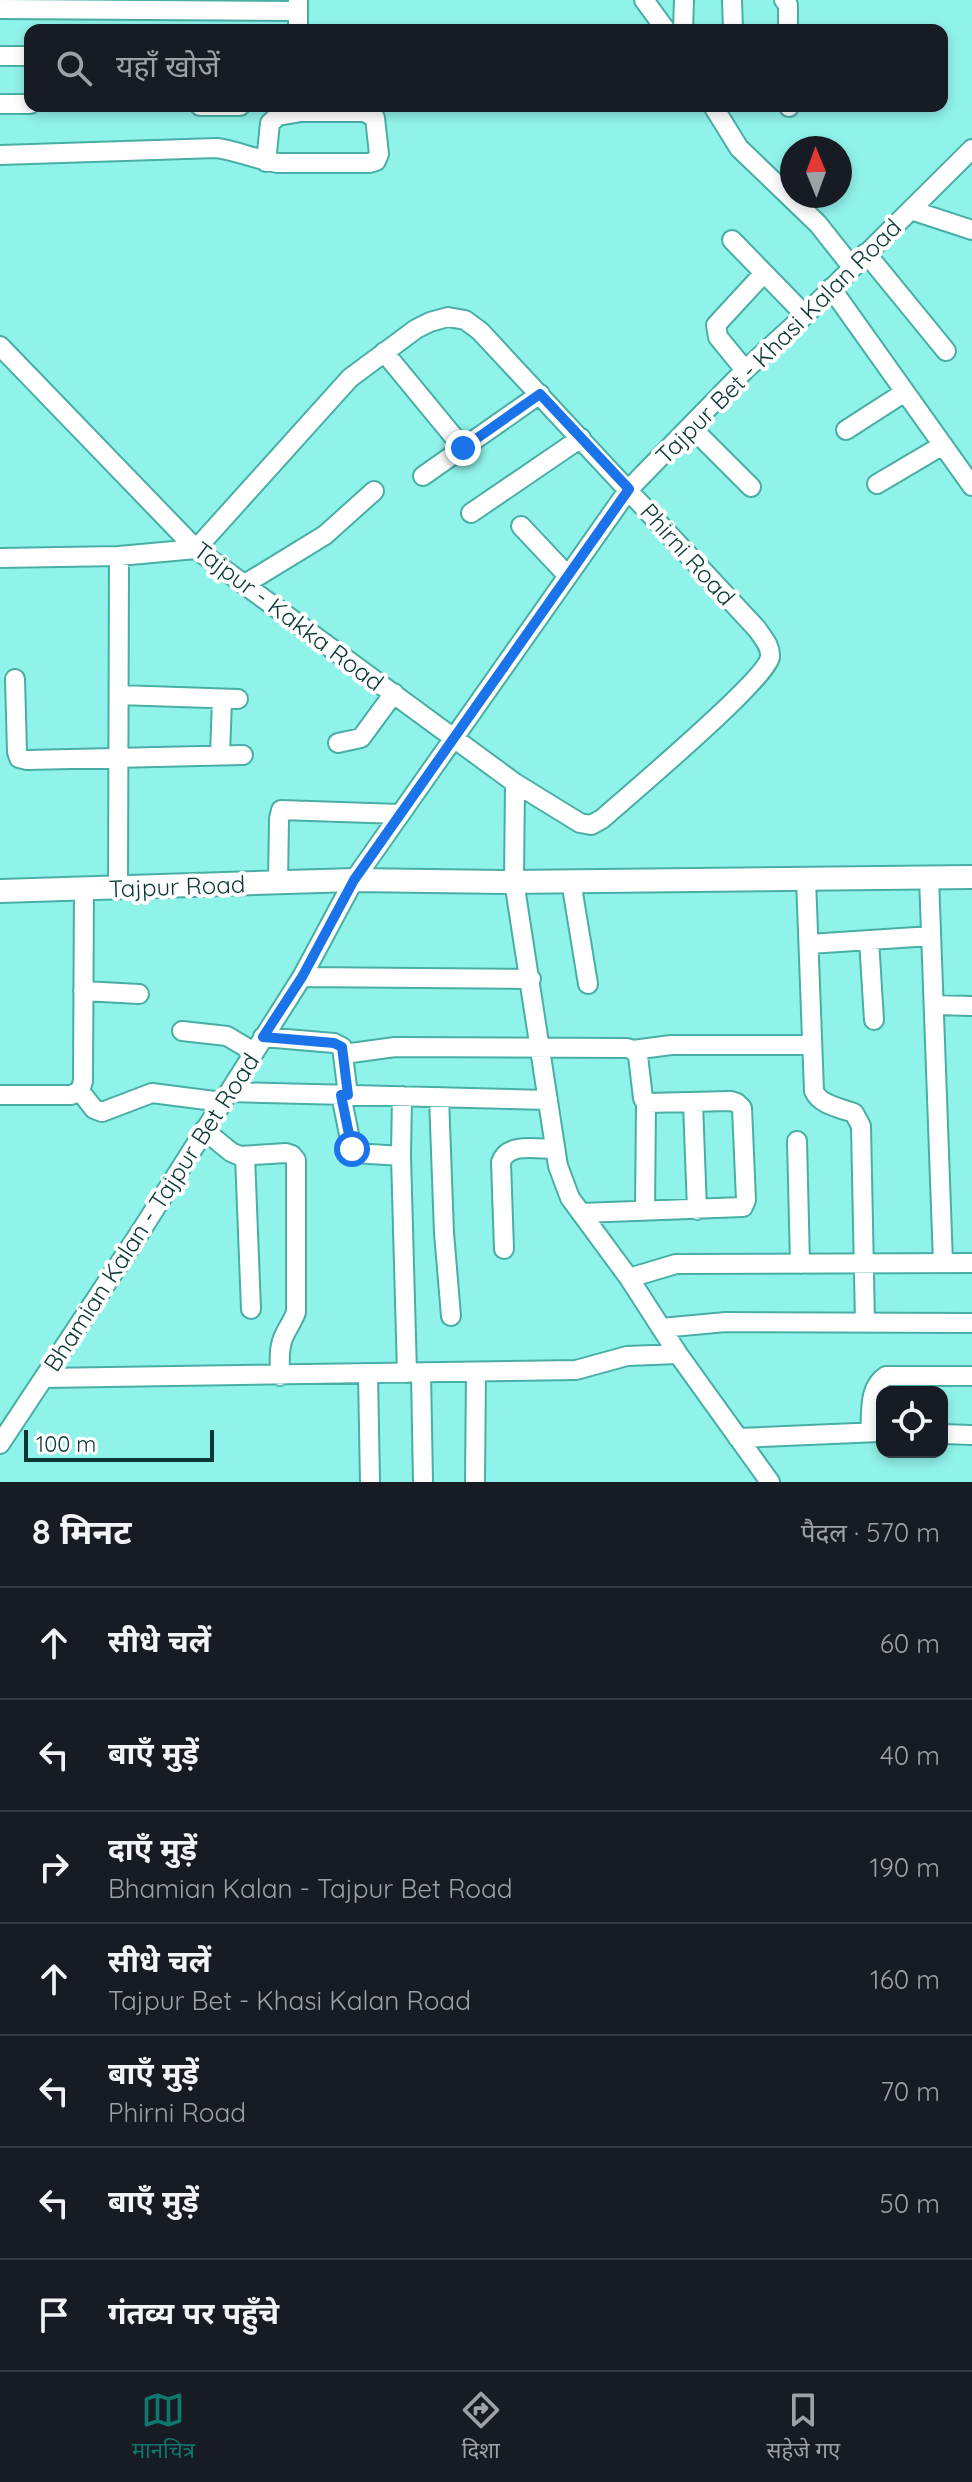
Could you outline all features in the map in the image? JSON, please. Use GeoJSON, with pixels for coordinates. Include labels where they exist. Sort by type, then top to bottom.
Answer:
{"type":"FeatureCollection","features":[{"type":"Feature","properties":{"kind":"main road","name":"Tajpur Road"},"geometry":{"type":"LineString","coordinates":[[0,891],[354,880],[972,877]]}},
{"type":"Feature","properties":{"kind":"street"},"geometry":{"type":"LineString","coordinates":[[644,0],[662,24]]}},
{"type":"Feature","properties":{"kind":"street"},"geometry":{"type":"LineString","coordinates":[[683,24],[684,0]]}},
{"type":"Feature","properties":{"kind":"street"},"geometry":{"type":"LineString","coordinates":[[732,0],[733,24]]}},
{"type":"Feature","properties":{"kind":"street"},"geometry":{"type":"LineString","coordinates":[[784,0],[788,5],[788,24]]}},
{"type":"Feature","properties":{"kind":"street"},"geometry":{"type":"LineString","coordinates":[[0,9],[298,5]]}},
{"type":"Feature","properties":{"kind":"street"},"geometry":{"type":"LineString","coordinates":[[0,56],[24,56]]}},
{"type":"Feature","properties":{"kind":"street"},"geometry":{"type":"LineString","coordinates":[[0,104],[24,104]]}},
{"type":"Feature","properties":{"kind":"street"},"geometry":{"type":"LineString","coordinates":[[266,162],[273,119],[291,112]]}},
{"type":"Feature","properties":{"kind":"street"},"geometry":{"type":"LineString","coordinates":[[0,155],[217,148],[266,162],[376,161],[379,154],[377,123],[371,114],[343,112]]}},
{"type":"Feature","properties":{"kind":"street"},"geometry":{"type":"LineString","coordinates":[[717,112],[739,148],[818,224],[852,267]]}},
{"type":"Feature","properties":{"kind":"street","name":"Tajpur Bet - Khasi Kalan Road"},"geometry":{"type":"LineString","coordinates":[[454,737],[629,489],[745,370],[805,315],[972,149]]}},
{"type":"Feature","properties":{"kind":"street"},"geometry":{"type":"LineString","coordinates":[[911,210],[972,230]]}},
{"type":"Feature","properties":{"kind":"street"},"geometry":{"type":"LineString","coordinates":[[732,240],[805,315]]}},
{"type":"Feature","properties":{"kind":"street"},"geometry":{"type":"LineString","coordinates":[[866,253],[946,351]]}},
{"type":"Feature","properties":{"kind":"street"},"geometry":{"type":"LineString","coordinates":[[745,370],[718,337],[716,325],[764,273]]}},
{"type":"Feature","properties":{"kind":"street"},"geometry":{"type":"LineString","coordinates":[[831,288],[972,486]]}},
{"type":"Feature","properties":{"kind":"street","name":"Phirni Road"},"geometry":{"type":"LineString","coordinates":[[196,549],[350,378],[416,329],[448,317],[465,320],[480,331],[540,394],[757,629],[768,645],[770,656],[766,666],[721,714],[602,819],[591,825],[580,823],[515,783],[454,737]]}},
{"type":"Feature","properties":{"kind":"street","name":"Tajpur - Kakka Road"},"geometry":{"type":"LineString","coordinates":[[0,346],[196,549],[454,737]]}},
{"type":"Feature","properties":{"kind":"street"},"geometry":{"type":"LineString","coordinates":[[384,352],[463,448]]}},
{"type":"Feature","properties":{"kind":"street"},"geometry":{"type":"LineString","coordinates":[[846,430],[905,392]]}},
{"type":"Feature","properties":{"kind":"street"},"geometry":{"type":"LineString","coordinates":[[423,476],[540,394]]}},
{"type":"Feature","properties":{"kind":"street"},"geometry":{"type":"LineString","coordinates":[[691,427],[751,487]]}},
{"type":"Feature","properties":{"kind":"street"},"geometry":{"type":"LineString","coordinates":[[471,513],[581,438]]}},
{"type":"Feature","properties":{"kind":"street"},"geometry":{"type":"LineString","coordinates":[[877,484],[943,445]]}},
{"type":"Feature","properties":{"kind":"street"},"geometry":{"type":"LineString","coordinates":[[245,584],[325,535],[374,491]]}},
{"type":"Feature","properties":{"kind":"street"},"geometry":{"type":"LineString","coordinates":[[521,526],[568,576]]}},
{"type":"Feature","properties":{"kind":"street"},"geometry":{"type":"LineString","coordinates":[[0,558],[119,556],[196,549]]}},
{"type":"Feature","properties":{"kind":"street"},"geometry":{"type":"LineString","coordinates":[[118,887],[119,556]]}},
{"type":"Feature","properties":{"kind":"street"},"geometry":{"type":"LineString","coordinates":[[15,679],[19,758],[243,755]]}},
{"type":"Feature","properties":{"kind":"street"},"geometry":{"type":"LineString","coordinates":[[338,743],[361,738],[394,693]]}},
{"type":"Feature","properties":{"kind":"street"},"geometry":{"type":"LineString","coordinates":[[119,695],[230,699],[220,755]]}},
{"type":"Feature","properties":{"kind":"street","name":"Bhamian Kalan - Tajpur Bet Road"},"geometry":{"type":"LineString","coordinates":[[1,1439],[44,1378],[302,977],[354,880],[454,737]]}},
{"type":"Feature","properties":{"kind":"street"},"geometry":{"type":"LineString","coordinates":[[515,783],[514,881],[562,1183],[678,1354],[770,1482]]}},
{"type":"Feature","properties":{"kind":"street"},"geometry":{"type":"LineString","coordinates":[[278,883],[281,810],[400,814]]}},
{"type":"Feature","properties":{"kind":"street"},"geometry":{"type":"LineString","coordinates":[[929,877],[943,1263]]}},
{"type":"Feature","properties":{"kind":"street"},"geometry":{"type":"LineString","coordinates":[[806,879],[814,1091],[817,1098],[854,1113],[861,1126],[865,1323]]}},
{"type":"Feature","properties":{"kind":"street"},"geometry":{"type":"LineString","coordinates":[[571,881],[588,984]]}},
{"type":"Feature","properties":{"kind":"street"},"geometry":{"type":"LineString","coordinates":[[0,1095],[71,1095],[80,1091],[83,1081],[84,888]]}},
{"type":"Feature","properties":{"kind":"street"},"geometry":{"type":"LineString","coordinates":[[809,944],[931,936]]}},
{"type":"Feature","properties":{"kind":"street"},"geometry":{"type":"LineString","coordinates":[[869,940],[874,1020]]}},
{"type":"Feature","properties":{"kind":"street"},"geometry":{"type":"LineString","coordinates":[[302,977],[531,979]]}},
{"type":"Feature","properties":{"kind":"street"},"geometry":{"type":"LineString","coordinates":[[83,991],[139,994]]}},
{"type":"Feature","properties":{"kind":"street"},"geometry":{"type":"LineString","coordinates":[[934,1005],[972,1006]]}},
{"type":"Feature","properties":{"kind":"street"},"geometry":{"type":"LineString","coordinates":[[182,1031],[227,1036],[258,1045],[334,1043],[342,1047],[352,1149],[355,1153],[401,1156]]}},
{"type":"Feature","properties":{"kind":"street"},"geometry":{"type":"LineString","coordinates":[[344,1054],[395,1047],[633,1050],[671,1045],[812,1045]]}},
{"type":"Feature","properties":{"kind":"street"},"geometry":{"type":"LineString","coordinates":[[633,1050],[638,1056],[646,1103],[645,1211]]}},
{"type":"Feature","properties":{"kind":"street"},"geometry":{"type":"LineString","coordinates":[[80,1091],[94,1109],[102,1112],[152,1093],[226,1097],[345,1095],[548,1100]]}},
{"type":"Feature","properties":{"kind":"street"},"geometry":{"type":"LineString","coordinates":[[402,1096],[401,1156],[423,1482]]}},
{"type":"Feature","properties":{"kind":"street"},"geometry":{"type":"LineString","coordinates":[[439,1097],[444,1233],[451,1316]]}},
{"type":"Feature","properties":{"kind":"street"},"geometry":{"type":"LineString","coordinates":[[581,1213],[743,1207],[746,1200],[742,1108],[731,1101],[646,1103]]}},
{"type":"Feature","properties":{"kind":"street"},"geometry":{"type":"LineString","coordinates":[[693,1103],[697,1210]]}},
{"type":"Feature","properties":{"kind":"street"},"geometry":{"type":"LineString","coordinates":[[204,1130],[231,1152],[245,1156],[286,1153],[296,1160],[296,1312],[280,1349],[280,1376]]}},
{"type":"Feature","properties":{"kind":"street"},"geometry":{"type":"LineString","coordinates":[[797,1141],[800,1264]]}},
{"type":"Feature","properties":{"kind":"street"},"geometry":{"type":"LineString","coordinates":[[504,1249],[501,1162],[504,1154],[518,1149],[555,1149]]}},
{"type":"Feature","properties":{"kind":"street"},"geometry":{"type":"LineString","coordinates":[[245,1156],[251,1309]]}},
{"type":"Feature","properties":{"kind":"street"},"geometry":{"type":"LineString","coordinates":[[629,1278],[676,1264],[972,1263]]}},
{"type":"Feature","properties":{"kind":"street"},"geometry":{"type":"LineString","coordinates":[[661,1328],[726,1322],[972,1323]]}},
{"type":"Feature","properties":{"kind":"street"},"geometry":{"type":"LineString","coordinates":[[44,1378],[576,1370],[627,1356],[678,1354]]}},
{"type":"Feature","properties":{"kind":"street"},"geometry":{"type":"LineString","coordinates":[[475,1482],[476,1372]]}},
{"type":"Feature","properties":{"kind":"street"},"geometry":{"type":"LineString","coordinates":[[368,1374],[370,1482]]}},
{"type":"Feature","properties":{"kind":"street"},"geometry":{"type":"LineString","coordinates":[[738,1438],[876,1432],[873,1392],[877,1382],[886,1376],[972,1376]]}},
{"type":"Feature","properties":{"kind":"street"},"geometry":{"type":"LineString","coordinates":[[948,1434],[972,1435]]}},
{"type":"Feature","properties":{"kind":"route"},"geometry":{"type":"LineString","coordinates":[[352,1149],[341,1095],[348,1095],[342,1047],[334,1043],[263,1037],[302,977],[354,880],[629,489],[540,394],[463,448]]}}]}
